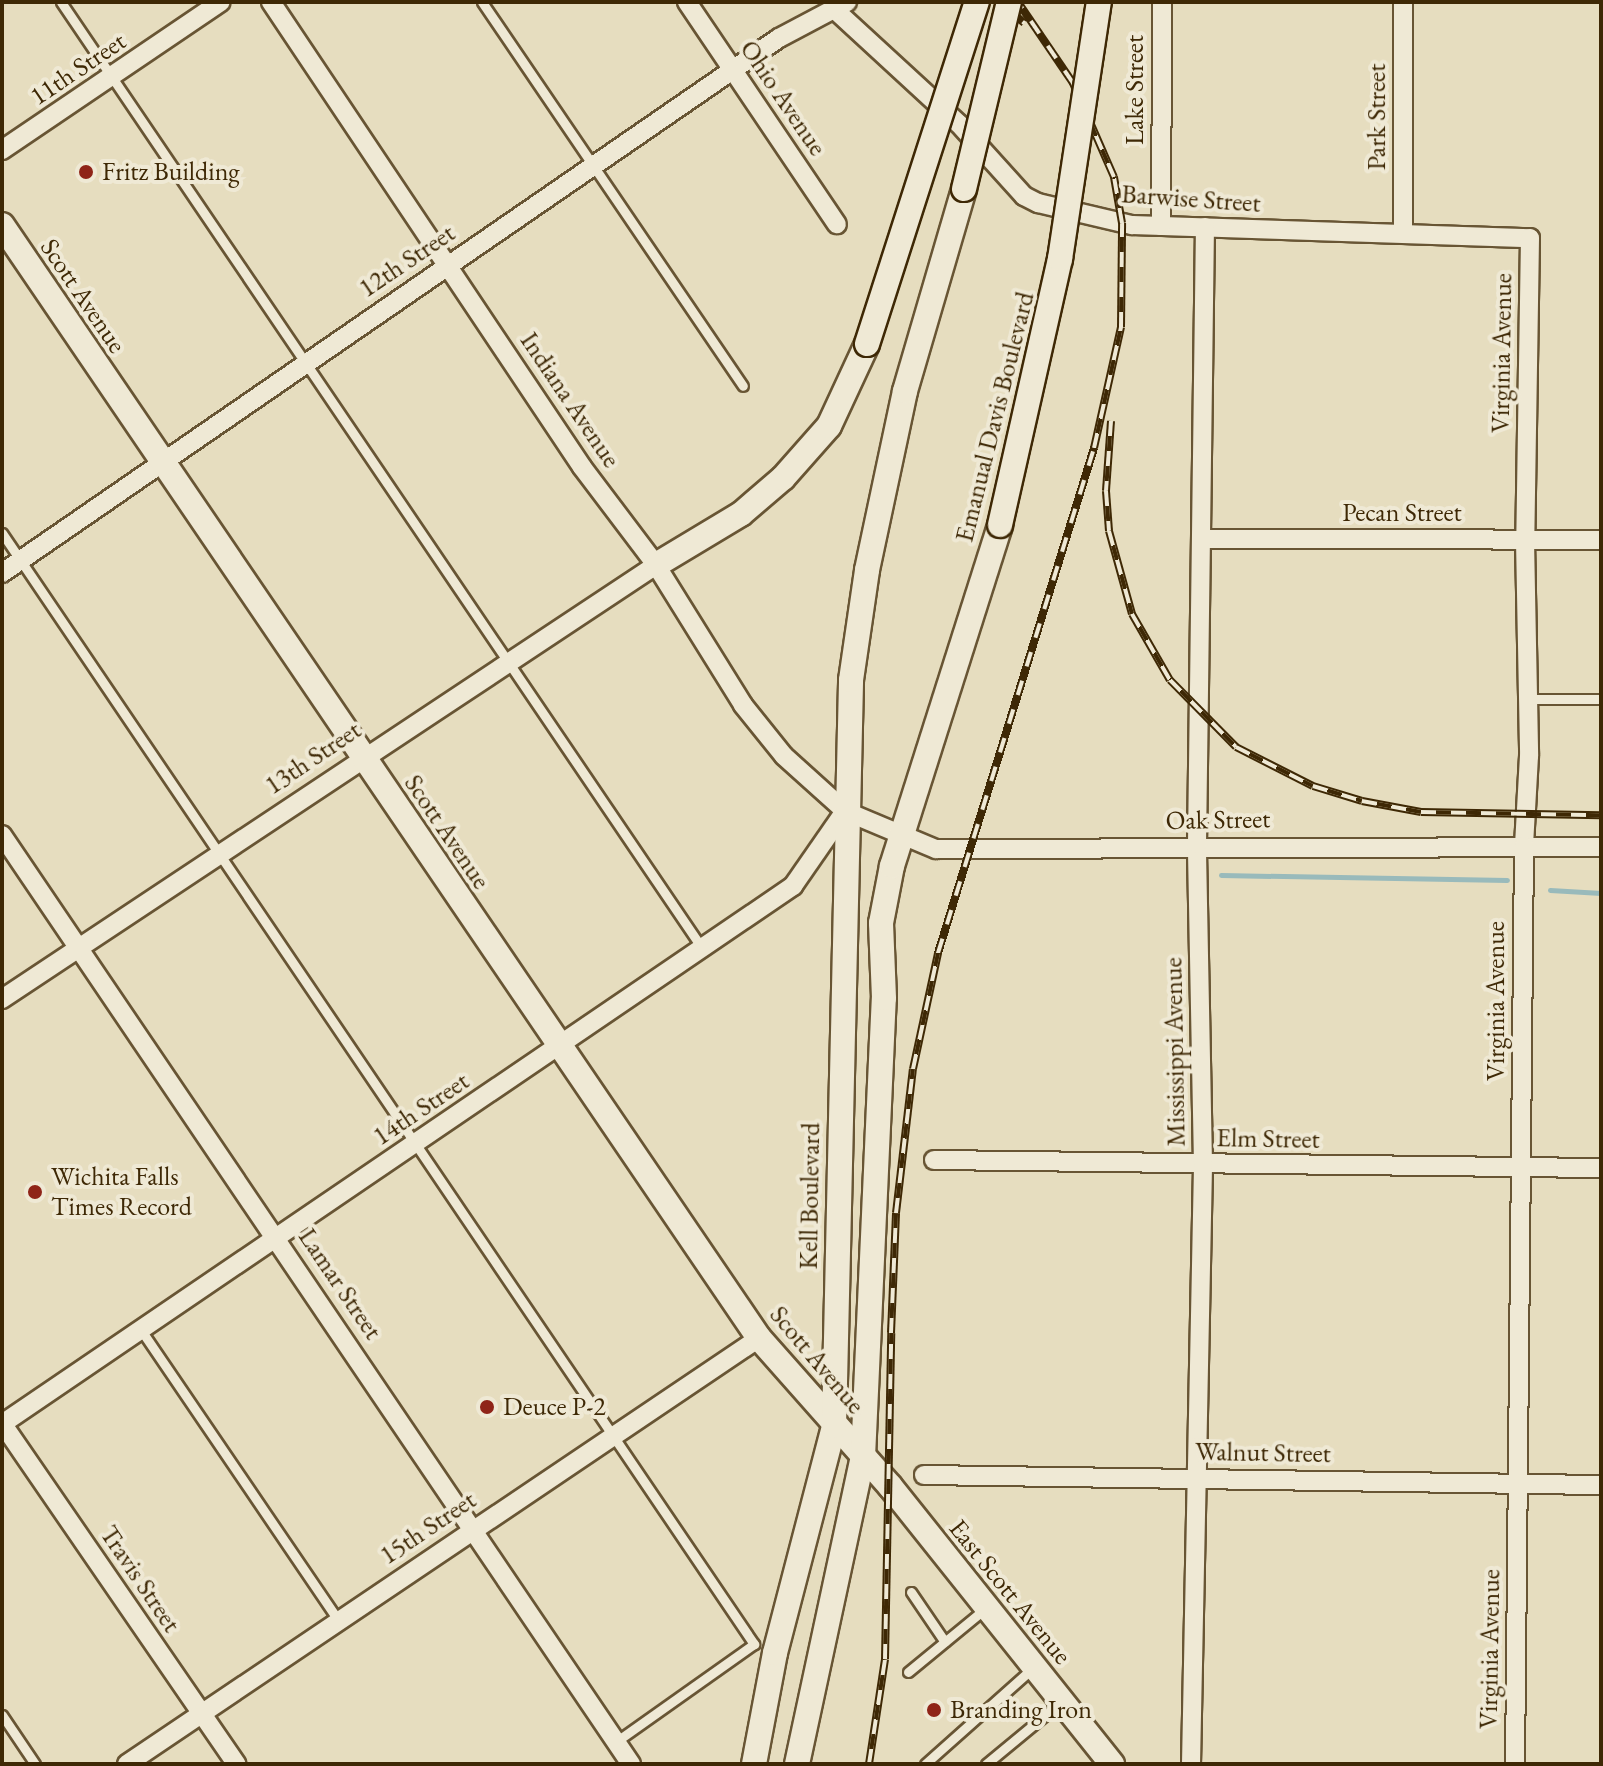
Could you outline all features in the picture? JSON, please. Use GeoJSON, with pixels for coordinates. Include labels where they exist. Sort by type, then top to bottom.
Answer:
{"type":"FeatureCollection","features":[{"type":"Feature","properties":{"kind":"main road"},"geometry":{"type":"LineString","coordinates":[[656,565],[741,514],[783,478],[829,426],[867,344],[977,2]]}},
{"type":"Feature","properties":{"kind":"main road"},"geometry":{"type":"LineString","coordinates":[[845,811],[851,680],[867,570],[905,391],[964,189],[1009,2]]}},
{"type":"Feature","properties":{"kind":"main road","name":"Emanual Davis Boulevard"},"geometry":{"type":"LineString","coordinates":[[903,835],[1000,525],[1052,301],[1099,2]]}},
{"type":"Feature","properties":{"kind":"main road","name":"Scott Avenue"},"geometry":{"type":"LineString","coordinates":[[2,225],[558,1047],[759,1338],[863,1457]]}},
{"type":"Feature","properties":{"kind":"main road","name":"Kell Boulevard"},"geometry":{"type":"LineString","coordinates":[[754,1764],[775,1653],[834,1426],[845,811]]}},
{"type":"Feature","properties":{"kind":"main road"},"geometry":{"type":"LineString","coordinates":[[797,1764],[863,1457],[884,998],[881,923],[903,835]]}},
{"type":"Feature","properties":{"kind":"main road","name":"East Scott Avenue"},"geometry":{"type":"LineString","coordinates":[[863,1457],[1112,1764]]}},
{"type":"Feature","properties":{"kind":"street","name":"11th Street"},"geometry":{"type":"LineString","coordinates":[[2,150],[221,2]]}},
{"type":"Feature","properties":{"kind":"street","name":"Indiana Avenue"},"geometry":{"type":"LineString","coordinates":[[271,2],[582,467],[656,565],[743,705],[784,756],[845,811]]}},
{"type":"Feature","properties":{"kind":"street","name":"Ohio Avenue"},"geometry":{"type":"LineString","coordinates":[[687,2],[837,224]]}},
{"type":"Feature","properties":{"kind":"street","name":"Lake Street"},"geometry":{"type":"LineString","coordinates":[[1161,226],[1162,2]]}},
{"type":"Feature","properties":{"kind":"street","name":"Park Street"},"geometry":{"type":"LineString","coordinates":[[1403,2],[1403,233]]}},
{"type":"Feature","properties":{"kind":"street","name":"12th Street"},"geometry":{"type":"LineString","coordinates":[[2,573],[161,460],[732,70],[840,6]]}},
{"type":"Feature","properties":{"kind":"street","name":"Barwise Street"},"geometry":{"type":"LineString","coordinates":[[840,6],[959,124],[1024,196],[1132,225],[1530,238]]}},
{"type":"Feature","properties":{"kind":"street","name":"Mississippi Avenue"},"geometry":{"type":"LineString","coordinates":[[1191,1764],[1203,1164],[1197,844],[1206,338],[1205,227]]}},
{"type":"Feature","properties":{"kind":"street","name":"Virginia Avenue"},"geometry":{"type":"LineString","coordinates":[[1515,1764],[1524,846],[1530,699],[1525,540],[1530,238]]}},
{"type":"Feature","properties":{"kind":"street","name":"Pecan Street"},"geometry":{"type":"LineString","coordinates":[[1202,539],[1601,540]]}},
{"type":"Feature","properties":{"kind":"street","name":"13th Street"},"geometry":{"type":"LineString","coordinates":[[2,999],[361,756],[656,565]]}},
{"type":"Feature","properties":{"kind":"street","name":"Oak Street"},"geometry":{"type":"LineString","coordinates":[[845,811],[936,849],[1197,844],[1601,847]]}},
{"type":"Feature","properties":{"kind":"street","name":"14th Street"},"geometry":{"type":"LineString","coordinates":[[2,1423],[793,886],[845,811]]}},
{"type":"Feature","properties":{"kind":"street","name":"Lamar Street"},"geometry":{"type":"LineString","coordinates":[[2,835],[631,1764]]}},
{"type":"Feature","properties":{"kind":"street","name":"Elm Street"},"geometry":{"type":"LineString","coordinates":[[934,1160],[1601,1168]]}},
{"type":"Feature","properties":{"kind":"street","name":"15th Street"},"geometry":{"type":"LineString","coordinates":[[127,1764],[759,1338]]}},
{"type":"Feature","properties":{"kind":"street","name":"Travis Street"},"geometry":{"type":"LineString","coordinates":[[2,1423],[236,1764]]}},
{"type":"Feature","properties":{"kind":"street","name":"Walnut Street"},"geometry":{"type":"LineString","coordinates":[[924,1475],[1601,1485]]}},
{"type":"Feature","properties":{"kind":"lane"},"geometry":{"type":"LineString","coordinates":[[61,2],[702,948]]}},
{"type":"Feature","properties":{"kind":"lane"},"geometry":{"type":"LineString","coordinates":[[482,2],[743,386]]}},
{"type":"Feature","properties":{"kind":"lane"},"geometry":{"type":"LineString","coordinates":[[2,533],[413,1146],[754,1644],[617,1741]]}},
{"type":"Feature","properties":{"kind":"lane"},"geometry":{"type":"LineString","coordinates":[[1530,699],[1601,699]]}},
{"type":"Feature","properties":{"kind":"lane"},"geometry":{"type":"LineString","coordinates":[[141,1330],[339,1621]]}},
{"type":"Feature","properties":{"kind":"lane"},"geometry":{"type":"LineString","coordinates":[[911,1592],[945,1642]]}},
{"type":"Feature","properties":{"kind":"lane"},"geometry":{"type":"LineString","coordinates":[[908,1672],[986,1608]]}},
{"type":"Feature","properties":{"kind":"lane"},"geometry":{"type":"LineString","coordinates":[[925,1764],[1034,1667]]}},
{"type":"Feature","properties":{"kind":"lane"},"geometry":{"type":"LineString","coordinates":[[986,1764],[1062,1701]]}},
{"type":"Feature","properties":{"kind":"lane"},"geometry":{"type":"LineString","coordinates":[[2,1715],[35,1764]]}},
{"type":"Feature","properties":{"kind":"waterway"},"geometry":{"type":"LineString","coordinates":[[1221,875],[1507,880]]}},
{"type":"Feature","properties":{"kind":"waterway"},"geometry":{"type":"LineString","coordinates":[[1550,890],[1601,893]]}},
{"type":"Feature","properties":{"kind":"railway"},"geometry":{"type":"LineString","coordinates":[[1000,2],[1024,23]]}},
{"type":"Feature","properties":{"kind":"railway"},"geometry":{"type":"LineString","coordinates":[[869,1764],[885,1659],[896,1213],[913,1069],[938,953],[1094,448],[1121,327],[1122,223],[1114,177],[1073,83],[1018,2]]}},
{"type":"Feature","properties":{"kind":"railway"},"geometry":{"type":"LineString","coordinates":[[1111,421],[1106,491],[1109,531],[1132,614],[1170,680],[1236,747],[1313,786],[1362,801],[1421,812],[1601,815]]}},
{"type":"Feature","properties":{"kind":"place","name":"Fritz Building"},"geometry":{"type":"Point","coordinates":[86,172]}},
{"type":"Feature","properties":{"kind":"place","name":"Wichita Falls Times Record"},"geometry":{"type":"Point","coordinates":[35,1192]}},
{"type":"Feature","properties":{"kind":"place","name":"Deuce P-2"},"geometry":{"type":"Point","coordinates":[487,1407]}},
{"type":"Feature","properties":{"kind":"place","name":"Branding Iron"},"geometry":{"type":"Point","coordinates":[934,1710]}}]}
